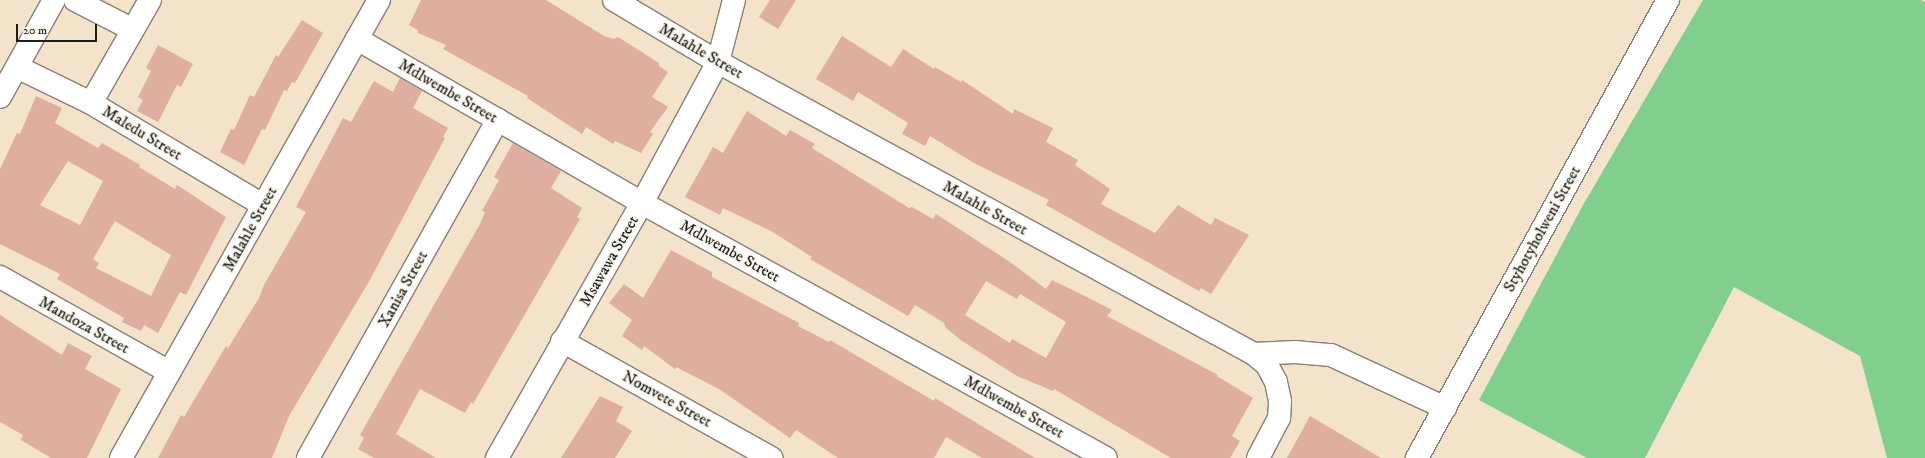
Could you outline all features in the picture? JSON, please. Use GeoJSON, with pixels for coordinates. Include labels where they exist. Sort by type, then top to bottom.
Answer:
{"type":"FeatureCollection","features":[{"type":"Feature","properties":{"kind":"street"},"geometry":{"type":"LineString","coordinates":[[0,97],[54,0]]}},
{"type":"Feature","properties":{"kind":"street"},"geometry":{"type":"LineString","coordinates":[[75,0],[133,30]]}},
{"type":"Feature","properties":{"kind":"street"},"geometry":{"type":"LineString","coordinates":[[91,103],[150,0]]}},
{"type":"Feature","properties":{"kind":"street","name":"Malahle Street"},"geometry":{"type":"LineString","coordinates":[[121,458],[379,0]]}},
{"type":"Feature","properties":{"kind":"street","name":"Malahle Street"},"geometry":{"type":"LineString","coordinates":[[614,0],[718,62],[1254,354],[1267,365],[1276,382],[1280,401],[1279,418],[1258,458]]}},
{"type":"Feature","properties":{"kind":"street","name":"Msawawa Street"},"geometry":{"type":"LineString","coordinates":[[497,458],[562,341],[642,203],[718,62],[734,0]]}},
{"type":"Feature","properties":{"kind":"street","name":"Styhotyholweni Street"},"geometry":{"type":"LineString","coordinates":[[1417,458],[1668,0]]}},
{"type":"Feature","properties":{"kind":"street","name":"Mdlwembe Street"},"geometry":{"type":"LineString","coordinates":[[357,39],[642,203],[1106,458]]}},
{"type":"Feature","properties":{"kind":"street","name":"Maledu Street"},"geometry":{"type":"LineString","coordinates":[[17,67],[91,103],[263,205]]}},
{"type":"Feature","properties":{"kind":"street","name":"Xanisa Street"},"geometry":{"type":"LineString","coordinates":[[308,458],[498,120]]}},
{"type":"Feature","properties":{"kind":"street","name":"Mandoza Street"},"geometry":{"type":"LineString","coordinates":[[0,277],[169,372]]}},
{"type":"Feature","properties":{"kind":"street","name":"Nomvete Street"},"geometry":{"type":"LineString","coordinates":[[562,341],[771,458]]}},
{"type":"Feature","properties":{"kind":"street"},"geometry":{"type":"LineString","coordinates":[[1254,354],[1295,352],[1331,355],[1445,408]]}},
{"type":"Feature","properties":{"kind":"green space"},"geometry":{"type":"Polygon","coordinates":[[[1703,0],[1921,0],[1925,2],[1925,458],[1887,458],[1860,356],[1734,287],[1645,458],[1587,458],[1479,400],[1583,205],[1703,0]]]}},
{"type":"Feature","properties":{"kind":"building"},"geometry":{"type":"Polygon","coordinates":[[[421,0],[546,0],[604,36],[614,39],[618,37],[659,63],[659,66],[668,72],[652,97],[668,107],[650,132],[653,134],[641,153],[615,141],[613,144],[586,127],[582,134],[527,98],[528,96],[443,49],[446,45],[418,33],[418,30],[409,25],[421,0]]]}},
{"type":"Feature","properties":{"kind":"building"},"geometry":{"type":"Polygon","coordinates":[[[770,0],[796,0],[778,29],[759,17],[770,0]]]}},
{"type":"Feature","properties":{"kind":"building"},"geometry":{"type":"Polygon","coordinates":[[[302,20],[323,33],[295,83],[292,82],[287,91],[284,90],[265,130],[262,129],[244,165],[220,152],[231,129],[234,130],[250,95],[254,97],[276,55],[278,57],[302,20]]]}},
{"type":"Feature","properties":{"kind":"building"},"geometry":{"type":"Polygon","coordinates":[[[842,36],[891,67],[903,49],[934,69],[935,67],[961,82],[962,80],[1013,114],[1014,109],[1053,128],[1046,142],[1078,160],[1075,165],[1110,189],[1101,204],[1155,233],[1178,205],[1211,225],[1215,218],[1249,235],[1211,294],[1201,288],[1199,291],[1046,205],[1049,200],[974,163],[930,136],[925,146],[902,134],[908,123],[858,92],[853,101],[816,79],[842,36]]]}},
{"type":"Feature","properties":{"kind":"building"},"geometry":{"type":"Polygon","coordinates":[[[158,45],[193,64],[181,87],[177,85],[158,122],[137,111],[143,100],[138,97],[151,71],[146,68],[158,45]]]}},
{"type":"Feature","properties":{"kind":"building"},"geometry":{"type":"Polygon","coordinates":[[[400,78],[422,91],[413,108],[448,128],[443,137],[445,138],[371,278],[289,416],[272,458],[158,458],[181,415],[184,417],[226,346],[228,348],[259,298],[264,285],[306,212],[296,207],[343,118],[351,122],[374,81],[393,92],[400,78]]]}},
{"type":"Feature","properties":{"kind":"building"},"geometry":{"type":"Polygon","coordinates":[[[36,96],[62,108],[55,123],[98,148],[102,143],[140,165],[139,167],[175,189],[177,185],[226,217],[186,295],[180,292],[158,333],[144,325],[141,331],[122,322],[124,318],[57,279],[60,274],[0,244],[0,169],[17,133],[20,134],[36,96]],[[68,161],[40,205],[80,225],[103,181],[68,161]],[[115,221],[93,259],[99,263],[96,268],[151,296],[171,255],[115,221]]]}},
{"type":"Feature","properties":{"kind":"building"},"geometry":{"type":"Polygon","coordinates":[[[747,111],[786,136],[790,130],[815,144],[812,148],[909,208],[912,207],[933,219],[936,214],[1010,262],[1046,289],[1052,280],[1112,310],[1107,316],[1218,375],[1217,376],[1253,398],[1232,436],[1240,441],[1230,458],[1171,458],[1054,389],[1053,391],[1017,376],[962,341],[946,328],[944,323],[915,305],[908,316],[810,259],[812,257],[771,231],[723,208],[720,215],[685,197],[713,147],[723,153],[747,111]],[[986,281],[965,315],[1010,343],[1012,339],[1046,358],[1066,322],[1020,294],[1017,299],[986,281]]]}},
{"type":"Feature","properties":{"kind":"building"},"geometry":{"type":"Polygon","coordinates":[[[513,143],[561,171],[551,188],[582,208],[577,217],[580,219],[473,404],[471,402],[465,413],[420,389],[396,434],[436,458],[374,458],[358,449],[364,438],[360,435],[480,224],[485,212],[482,211],[499,180],[494,177],[513,143]]]}},
{"type":"Feature","properties":{"kind":"building"},"geometry":{"type":"Polygon","coordinates":[[[671,250],[712,272],[712,277],[799,323],[798,326],[829,342],[830,340],[934,401],[935,398],[1035,458],[982,458],[946,437],[934,458],[838,458],[796,430],[790,438],[719,389],[676,367],[675,369],[644,346],[642,350],[622,336],[632,320],[609,303],[624,284],[643,298],[671,250]]]}},
{"type":"Feature","properties":{"kind":"building"},"geometry":{"type":"Polygon","coordinates":[[[0,315],[62,355],[68,343],[92,356],[85,369],[121,389],[87,458],[51,458],[21,440],[23,435],[0,422],[0,315]]]}},
{"type":"Feature","properties":{"kind":"building"},"geometry":{"type":"Polygon","coordinates":[[[600,396],[623,407],[616,421],[632,431],[615,458],[561,458],[600,396]]]}},
{"type":"Feature","properties":{"kind":"building"},"geometry":{"type":"Polygon","coordinates":[[[1310,416],[1381,458],[1287,458],[1310,416]]]}}]}
